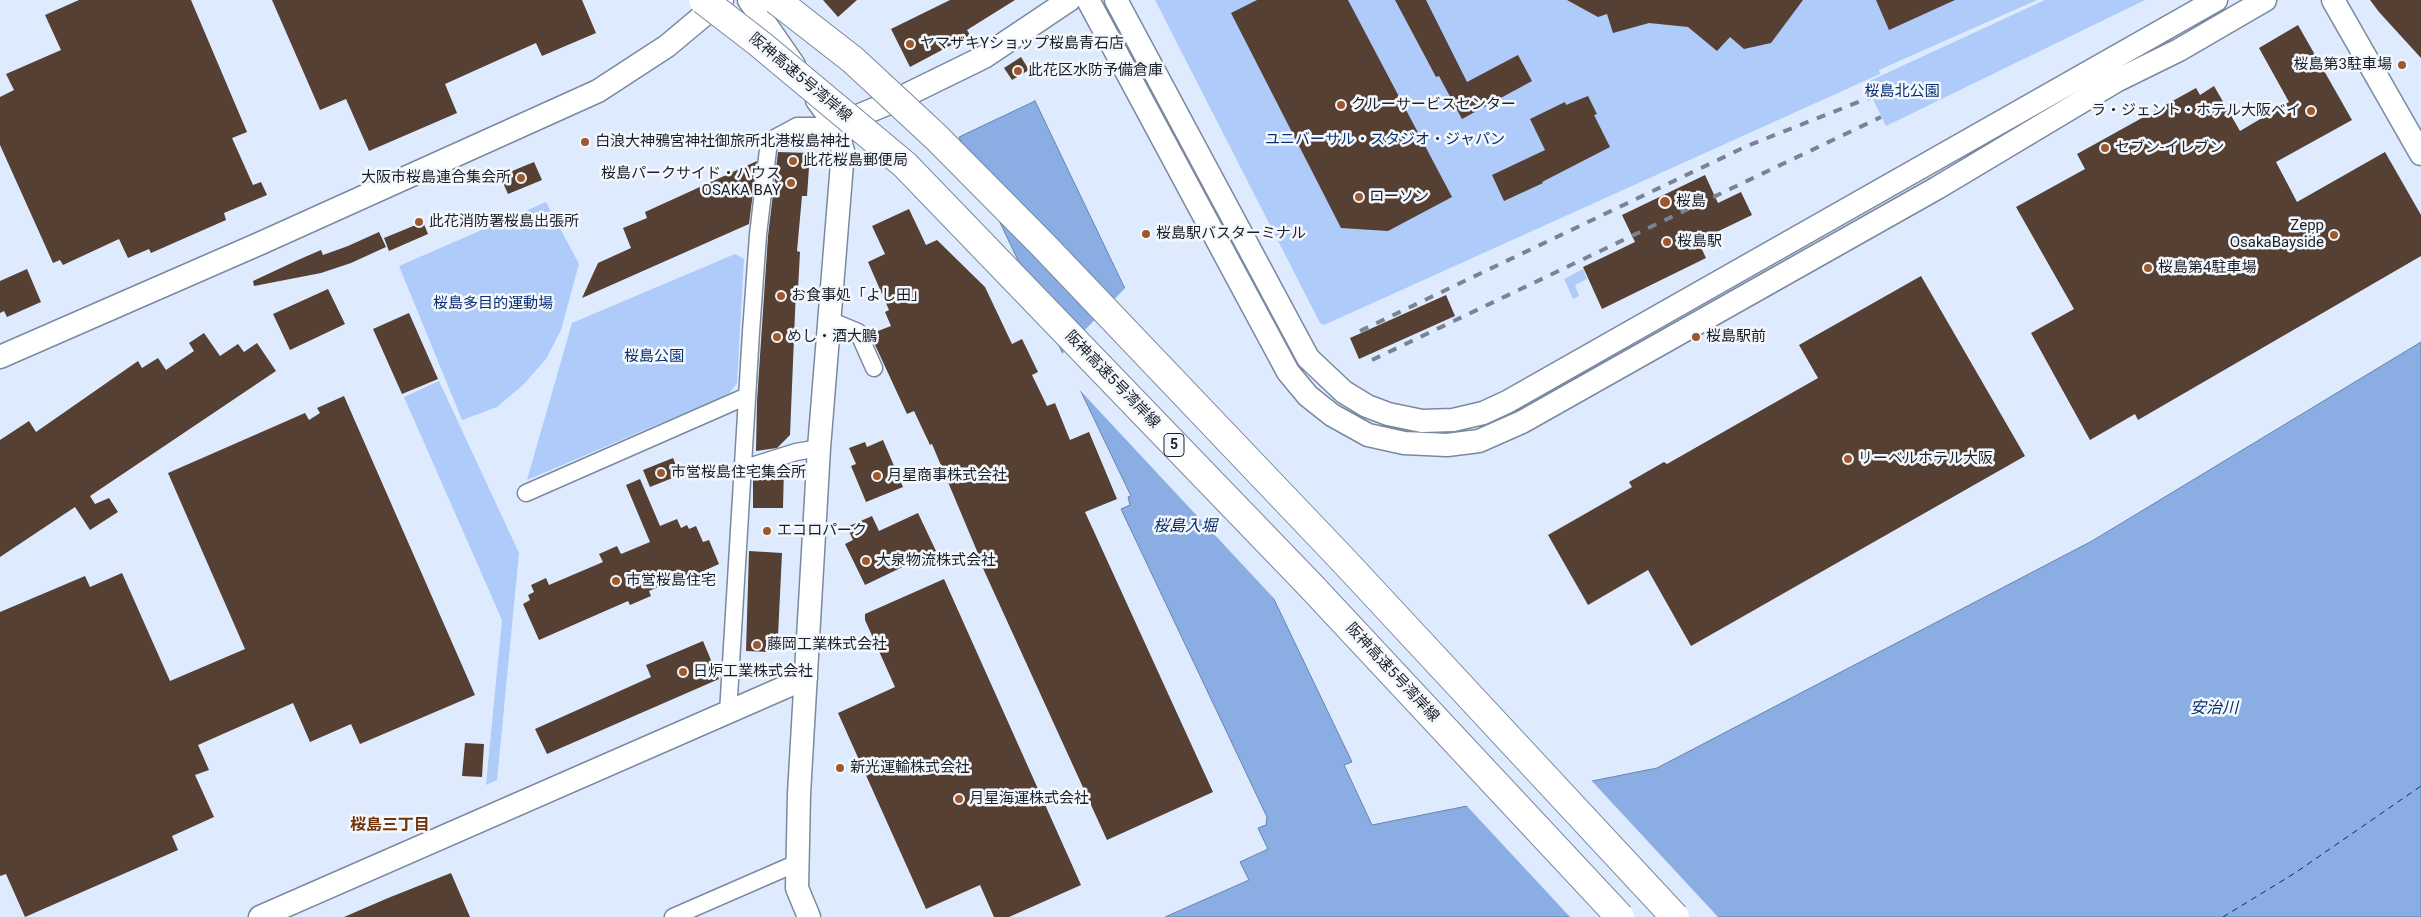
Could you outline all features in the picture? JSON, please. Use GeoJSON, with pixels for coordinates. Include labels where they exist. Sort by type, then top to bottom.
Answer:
{"type":"FeatureCollection","features":[{"type":"Feature","properties":{"kind":"highway","name":"阪神高速5号湾岸線"},"geometry":{"type":"LineString","coordinates":[[703,0],[767,50],[905,165],[1310,586],[1620,917]]}},
{"type":"Feature","properties":{"kind":"highway"},"geometry":{"type":"LineString","coordinates":[[776,0],[860,66],[936,137],[1044,246],[1352,569],[1675,917]]}},
{"type":"Feature","properties":{"kind":"street"},"geometry":{"type":"LineString","coordinates":[[0,357],[261,243],[598,91],[667,46],[722,0]]}},
{"type":"Feature","properties":{"kind":"street"},"geometry":{"type":"LineString","coordinates":[[749,0],[836,126],[843,151],[819,448],[797,863],[797,888],[809,917]]}},
{"type":"Feature","properties":{"kind":"street"},"geometry":{"type":"LineString","coordinates":[[728,713],[746,396],[758,235],[769,141],[797,126],[836,126],[894,101],[984,57],[1069,0]]}},
{"type":"Feature","properties":{"kind":"street"},"geometry":{"type":"LineString","coordinates":[[1088,0],[1288,372],[1308,396],[1332,415],[1368,435],[1404,443],[1447,445],[1479,441],[1522,422],[1937,188],[2116,81],[2179,50],[2265,0]]}},
{"type":"Feature","properties":{"kind":"street"},"geometry":{"type":"LineString","coordinates":[[1116,0],[1308,358],[1344,392],[1367,406],[1388,414],[1422,421],[1453,420],[1483,413],[1507,402],[2216,0]]}},
{"type":"Feature","properties":{"kind":"street"},"geometry":{"type":"LineString","coordinates":[[2333,0],[2421,154]]}},
{"type":"Feature","properties":{"kind":"street"},"geometry":{"type":"LineString","coordinates":[[829,320],[858,332],[874,368]]}},
{"type":"Feature","properties":{"kind":"street"},"geometry":{"type":"LineString","coordinates":[[526,493],[746,396]]}},
{"type":"Feature","properties":{"kind":"street"},"geometry":{"type":"LineString","coordinates":[[742,469],[796,452],[819,448]]}},
{"type":"Feature","properties":{"kind":"street"},"geometry":{"type":"LineString","coordinates":[[260,917],[283,912],[806,678]]}},
{"type":"Feature","properties":{"kind":"street"},"geometry":{"type":"LineString","coordinates":[[673,917],[797,863]]}},
{"type":"Feature","properties":{"kind":"green space","name":"ユニバーサル・スタジオ・ジャパン"},"geometry":{"type":"Polygon","coordinates":[[[1155,0],[2037,0],[1879,70],[1880,74],[1324,325],[1320,323],[1155,0]]]}},
{"type":"Feature","properties":{"kind":"green space","name":"桜島北公園"},"geometry":{"type":"Polygon","coordinates":[[[2045,0],[2145,0],[1886,126],[1865,83],[2045,0]]]}},
{"type":"Feature","properties":{"kind":"green space","name":"桜島多目的運動場"},"geometry":{"type":"Polygon","coordinates":[[[546,202],[579,264],[561,330],[546,359],[523,385],[497,407],[462,420],[399,266],[546,202]]]}},
{"type":"Feature","properties":{"kind":"green space","name":"桜島公園"},"geometry":{"type":"Polygon","coordinates":[[[735,254],[744,259],[737,383],[729,394],[527,480],[572,323],[735,254]]]}},
{"type":"Feature","properties":{"kind":"green space"},"geometry":{"type":"Polygon","coordinates":[[[1583,269],[1587,279],[1575,285],[1579,296],[1573,299],[1564,279],[1583,269]]]}},
{"type":"Feature","properties":{"kind":"green space"},"geometry":{"type":"Polygon","coordinates":[[[439,381],[519,553],[497,780],[486,785],[502,620],[404,397],[439,381]]]}},
{"type":"Feature","properties":{"kind":"water","name":"安治川"},"geometry":{"type":"Polygon","coordinates":[[[1035,101],[1352,762],[1344,765],[1372,825],[1657,768],[2092,541],[2421,342],[2421,917],[1165,917],[1249,880],[1240,862],[1268,849],[1258,828],[1266,825],[1267,817],[1121,509],[1130,505],[1128,497],[1131,496],[959,137],[1035,101]]]}},
{"type":"Feature","properties":{"kind":"pier"},"geometry":{"type":"Polygon","coordinates":[[[1127,286],[1281,606],[1076,386],[1061,355],[1127,286]]]}},
{"type":"Feature","properties":{"kind":"pier"},"geometry":{"type":"Polygon","coordinates":[[[1590,779],[1718,917],[1570,917],[1465,804],[1590,779]]]}},
{"type":"Feature","properties":{"kind":"building"},"geometry":{"type":"Polygon","coordinates":[[[79,0],[191,0],[247,132],[232,138],[253,185],[261,182],[267,195],[224,213],[226,220],[151,253],[149,249],[128,258],[119,239],[63,265],[60,260],[53,263],[0,145],[0,97],[14,90],[6,74],[61,50],[45,15],[79,0]]]}},
{"type":"Feature","properties":{"kind":"building"},"geometry":{"type":"Polygon","coordinates":[[[272,0],[582,0],[596,33],[542,56],[536,43],[445,84],[457,113],[369,151],[346,99],[320,110],[272,0]]]}},
{"type":"Feature","properties":{"kind":"building"},"geometry":{"type":"Polygon","coordinates":[[[823,0],[857,0],[838,17],[823,0]]]}},
{"type":"Feature","properties":{"kind":"building"},"geometry":{"type":"Polygon","coordinates":[[[950,0],[1015,0],[967,30],[970,35],[910,67],[891,29],[950,0]]]}},
{"type":"Feature","properties":{"kind":"building","name":"クルーサービスセンター"},"geometry":{"type":"Polygon","coordinates":[[[1257,0],[1348,0],[1452,197],[1388,231],[1341,228],[1231,13],[1257,0]]]}},
{"type":"Feature","properties":{"kind":"building"},"geometry":{"type":"Polygon","coordinates":[[[1395,0],[1426,0],[1467,82],[1518,55],[1532,81],[1462,119],[1439,76],[1436,77],[1395,0]]]}},
{"type":"Feature","properties":{"kind":"building"},"geometry":{"type":"Polygon","coordinates":[[[1567,0],[1803,0],[1771,43],[1744,49],[1730,37],[1717,51],[1688,27],[1649,23],[1613,33],[1607,14],[1598,17],[1567,0]]]}},
{"type":"Feature","properties":{"kind":"building"},"geometry":{"type":"Polygon","coordinates":[[[1876,0],[1955,0],[1889,30],[1876,0]]]}},
{"type":"Feature","properties":{"kind":"building"},"geometry":{"type":"Polygon","coordinates":[[[2370,0],[2421,0],[2421,58],[2379,12],[2370,0]]]}},
{"type":"Feature","properties":{"kind":"building"},"geometry":{"type":"Polygon","coordinates":[[[2298,25],[2352,120],[2276,162],[2297,202],[2385,152],[2421,215],[2421,256],[2138,420],[2135,414],[2090,440],[2031,333],[2074,309],[2016,207],[2085,169],[2077,154],[2196,88],[2200,95],[2214,86],[2240,131],[2289,102],[2259,48],[2298,25]]]}},
{"type":"Feature","properties":{"kind":"building","name":"此花区水防予備倉庫"},"geometry":{"type":"Polygon","coordinates":[[[1021,57],[1029,70],[1012,80],[1004,68],[1021,57]]]}},
{"type":"Feature","properties":{"kind":"building"},"geometry":{"type":"Polygon","coordinates":[[[1588,96],[1597,114],[1594,115],[1610,147],[1543,183],[1504,201],[1492,175],[1545,150],[1530,119],[1565,102],[1566,105],[1588,96]]]}},
{"type":"Feature","properties":{"kind":"building"},"geometry":{"type":"Polygon","coordinates":[[[778,152],[810,153],[807,196],[802,196],[797,251],[800,252],[798,289],[796,289],[790,435],[777,448],[756,451],[757,401],[768,236],[778,152]]]}},
{"type":"Feature","properties":{"kind":"building"},"geometry":{"type":"Polygon","coordinates":[[[757,161],[749,224],[582,298],[598,263],[631,248],[623,228],[647,218],[645,212],[757,161]]]}},
{"type":"Feature","properties":{"kind":"building","name":"大阪市桜島連合集会所"},"geometry":{"type":"Polygon","coordinates":[[[534,162],[542,180],[508,194],[500,176],[534,162]]]}},
{"type":"Feature","properties":{"kind":"building","name":"桜島駅"},"geometry":{"type":"Polygon","coordinates":[[[1705,175],[1718,203],[1741,192],[1752,215],[1698,241],[1706,258],[1602,309],[1583,267],[1635,242],[1622,215],[1705,175]]]}},
{"type":"Feature","properties":{"kind":"building"},"geometry":{"type":"Polygon","coordinates":[[[909,209],[926,245],[937,240],[985,287],[1012,344],[1022,339],[1038,372],[1032,375],[1047,406],[1055,403],[1070,440],[1089,432],[1117,499],[1085,512],[1213,792],[1107,840],[981,564],[932,444],[930,445],[914,411],[907,414],[870,334],[891,326],[885,312],[889,310],[868,262],[885,254],[872,226],[909,209]]]}},
{"type":"Feature","properties":{"kind":"building"},"geometry":{"type":"Polygon","coordinates":[[[423,222],[428,234],[389,251],[384,238],[423,222]]]}},
{"type":"Feature","properties":{"kind":"building"},"geometry":{"type":"Polygon","coordinates":[[[379,232],[386,247],[351,263],[321,273],[254,286],[253,281],[321,250],[323,255],[379,232]]]}},
{"type":"Feature","properties":{"kind":"building"},"geometry":{"type":"Polygon","coordinates":[[[27,269],[41,302],[7,317],[4,311],[0,313],[0,281],[27,269]]]}},
{"type":"Feature","properties":{"kind":"building","name":"リーベルホテル大阪"},"geometry":{"type":"Polygon","coordinates":[[[1921,276],[2025,456],[1691,646],[1648,570],[1588,605],[1548,535],[1632,487],[1629,482],[1664,462],[1667,464],[1818,378],[1799,345],[1921,276]]]}},
{"type":"Feature","properties":{"kind":"building"},"geometry":{"type":"Polygon","coordinates":[[[328,289],[345,324],[290,350],[273,314],[328,289]]]}},
{"type":"Feature","properties":{"kind":"building"},"geometry":{"type":"Polygon","coordinates":[[[1446,295],[1455,316],[1359,359],[1350,338],[1446,295]]]}},
{"type":"Feature","properties":{"kind":"building"},"geometry":{"type":"Polygon","coordinates":[[[409,313],[438,379],[402,394],[373,329],[409,313]]]}},
{"type":"Feature","properties":{"kind":"building"},"geometry":{"type":"Polygon","coordinates":[[[204,333],[220,356],[238,344],[244,352],[257,343],[276,371],[90,496],[95,504],[109,498],[118,512],[90,530],[75,507],[0,557],[0,440],[29,421],[36,432],[138,361],[142,368],[158,358],[166,370],[194,351],[189,343],[204,333]]]}},
{"type":"Feature","properties":{"kind":"building"},"geometry":{"type":"Polygon","coordinates":[[[344,396],[475,695],[360,744],[351,724],[310,742],[293,703],[198,745],[209,770],[195,775],[214,817],[172,836],[178,850],[25,917],[6,874],[0,876],[0,612],[85,576],[90,587],[122,573],[170,681],[245,649],[168,473],[305,413],[309,420],[320,413],[317,408],[344,396]]]}},
{"type":"Feature","properties":{"kind":"building","name":"月星商事株式会社"},"geometry":{"type":"Polygon","coordinates":[[[883,440],[903,487],[866,502],[851,466],[856,464],[849,448],[865,442],[867,447],[883,440]]]}},
{"type":"Feature","properties":{"kind":"building","name":"市営桜島住宅集会所"},"geometry":{"type":"Polygon","coordinates":[[[673,458],[680,475],[650,487],[643,470],[673,458]]]}},
{"type":"Feature","properties":{"kind":"building"},"geometry":{"type":"Polygon","coordinates":[[[784,466],[783,508],[753,508],[753,479],[784,466]]]}},
{"type":"Feature","properties":{"kind":"building","name":"市営桜島住宅"},"geometry":{"type":"Polygon","coordinates":[[[640,479],[660,526],[677,519],[681,528],[687,525],[689,529],[696,526],[703,542],[709,540],[719,564],[697,574],[696,571],[649,591],[651,596],[630,605],[628,601],[539,640],[523,604],[530,600],[528,595],[534,592],[531,585],[546,578],[549,585],[603,562],[599,554],[617,546],[621,554],[650,542],[626,485],[640,479]]]}},
{"type":"Feature","properties":{"kind":"building"},"geometry":{"type":"Polygon","coordinates":[[[918,513],[936,551],[865,585],[845,544],[853,540],[847,527],[872,516],[879,531],[918,513]]]}},
{"type":"Feature","properties":{"kind":"building"},"geometry":{"type":"Polygon","coordinates":[[[749,551],[782,553],[778,636],[769,636],[769,652],[746,651],[749,551]]]}},
{"type":"Feature","properties":{"kind":"building","name":"月星海運株式会社"},"geometry":{"type":"Polygon","coordinates":[[[944,579],[1081,885],[1009,917],[994,917],[980,885],[926,909],[838,713],[895,687],[865,620],[865,614],[944,579]]]}},
{"type":"Feature","properties":{"kind":"building"},"geometry":{"type":"Polygon","coordinates":[[[703,641],[719,679],[547,754],[535,729],[651,677],[646,665],[703,641]]]}},
{"type":"Feature","properties":{"kind":"building"},"geometry":{"type":"Polygon","coordinates":[[[465,743],[484,744],[482,777],[462,776],[465,743]]]}},
{"type":"Feature","properties":{"kind":"building"},"geometry":{"type":"Polygon","coordinates":[[[451,873],[470,917],[344,917],[388,898],[451,873]]]}},
{"type":"Feature","properties":{"kind":"ferry route"},"geometry":{"type":"LineString","coordinates":[[2223,917],[2295,873],[2421,786]]}},
{"type":"Feature","properties":{"kind":"railway"},"geometry":{"type":"LineString","coordinates":[[1360,331],[1747,146],[1871,97]]}},
{"type":"Feature","properties":{"kind":"railway"},"geometry":{"type":"LineString","coordinates":[[1372,360],[1881,117]]}},
{"type":"Feature","properties":{"kind":"place","name":"ヤマザキYショップ桜島青石店"},"geometry":{"type":"Point","coordinates":[910,44]}},
{"type":"Feature","properties":{"kind":"place","name":"桜島第3駐車場"},"geometry":{"type":"Point","coordinates":[2402,65]}},
{"type":"Feature","properties":{"kind":"place","name":"此花区水防予備倉庫"},"geometry":{"type":"Point","coordinates":[1018,71]}},
{"type":"Feature","properties":{"kind":"place","name":"クルーサービスセンター"},"geometry":{"type":"Point","coordinates":[1341,105]}},
{"type":"Feature","properties":{"kind":"place","name":"ラ・ジェント・ホテル大阪ベイ"},"geometry":{"type":"Point","coordinates":[2311,111]}},
{"type":"Feature","properties":{"kind":"place","name":"白浪大神鴉宮神社御旅所北港桜島神社"},"geometry":{"type":"Point","coordinates":[585,142]}},
{"type":"Feature","properties":{"kind":"place","name":"セブン-イレブン"},"geometry":{"type":"Point","coordinates":[2105,148]}},
{"type":"Feature","properties":{"kind":"place","name":"此花桜島郵便局"},"geometry":{"type":"Point","coordinates":[793,161]}},
{"type":"Feature","properties":{"kind":"place","name":"大阪市桜島連合集会所"},"geometry":{"type":"Point","coordinates":[521,178]}},
{"type":"Feature","properties":{"kind":"place","name":"桜島パークサイド・ハウス OSAKA BAY"},"geometry":{"type":"Point","coordinates":[791,183]}},
{"type":"Feature","properties":{"kind":"place","name":"ローソン"},"geometry":{"type":"Point","coordinates":[1359,197]}},
{"type":"Feature","properties":{"kind":"place","name":"桜島"},"geometry":{"type":"Point","coordinates":[1665,202]}},
{"type":"Feature","properties":{"kind":"place","name":"此花消防署桜島出張所"},"geometry":{"type":"Point","coordinates":[419,222]}},
{"type":"Feature","properties":{"kind":"place","name":"桜島駅バスターミナル"},"geometry":{"type":"Point","coordinates":[1146,234]}},
{"type":"Feature","properties":{"kind":"place","name":"Zepp OsakaBayside"},"geometry":{"type":"Point","coordinates":[2334,235]}},
{"type":"Feature","properties":{"kind":"place","name":"桜島駅"},"geometry":{"type":"Point","coordinates":[1667,242]}},
{"type":"Feature","properties":{"kind":"place","name":"桜島第4駐車場"},"geometry":{"type":"Point","coordinates":[2148,268]}},
{"type":"Feature","properties":{"kind":"place","name":"お食事処「よし田」"},"geometry":{"type":"Point","coordinates":[781,296]}},
{"type":"Feature","properties":{"kind":"place","name":"めし・酒大鵬"},"geometry":{"type":"Point","coordinates":[777,337]}},
{"type":"Feature","properties":{"kind":"place","name":"桜島駅前"},"geometry":{"type":"Point","coordinates":[1696,337]}},
{"type":"Feature","properties":{"kind":"place","name":"リーベルホテル大阪"},"geometry":{"type":"Point","coordinates":[1848,459]}},
{"type":"Feature","properties":{"kind":"place","name":"市営桜島住宅集会所"},"geometry":{"type":"Point","coordinates":[661,473]}},
{"type":"Feature","properties":{"kind":"place","name":"月星商事株式会社"},"geometry":{"type":"Point","coordinates":[877,476]}},
{"type":"Feature","properties":{"kind":"place","name":"エコロパーク"},"geometry":{"type":"Point","coordinates":[767,531]}},
{"type":"Feature","properties":{"kind":"place","name":"大泉物流株式会社"},"geometry":{"type":"Point","coordinates":[866,561]}},
{"type":"Feature","properties":{"kind":"place","name":"市営桜島住宅"},"geometry":{"type":"Point","coordinates":[616,581]}},
{"type":"Feature","properties":{"kind":"place","name":"藤岡工業株式会社"},"geometry":{"type":"Point","coordinates":[757,645]}},
{"type":"Feature","properties":{"kind":"place","name":"日炉工業株式会社"},"geometry":{"type":"Point","coordinates":[683,672]}},
{"type":"Feature","properties":{"kind":"place","name":"新光運輸株式会社"},"geometry":{"type":"Point","coordinates":[840,768]}},
{"type":"Feature","properties":{"kind":"place","name":"月星海運株式会社"},"geometry":{"type":"Point","coordinates":[959,799]}},
{"type":"Feature","properties":{"kind":"district","name":"桜島三丁目"},"geometry":{"type":"Point","coordinates":[390,826]}},
{"type":"Feature","properties":{"kind":"water label","name":"桜島入堀"},"geometry":{"type":"Point","coordinates":[1185,527]}}]}
